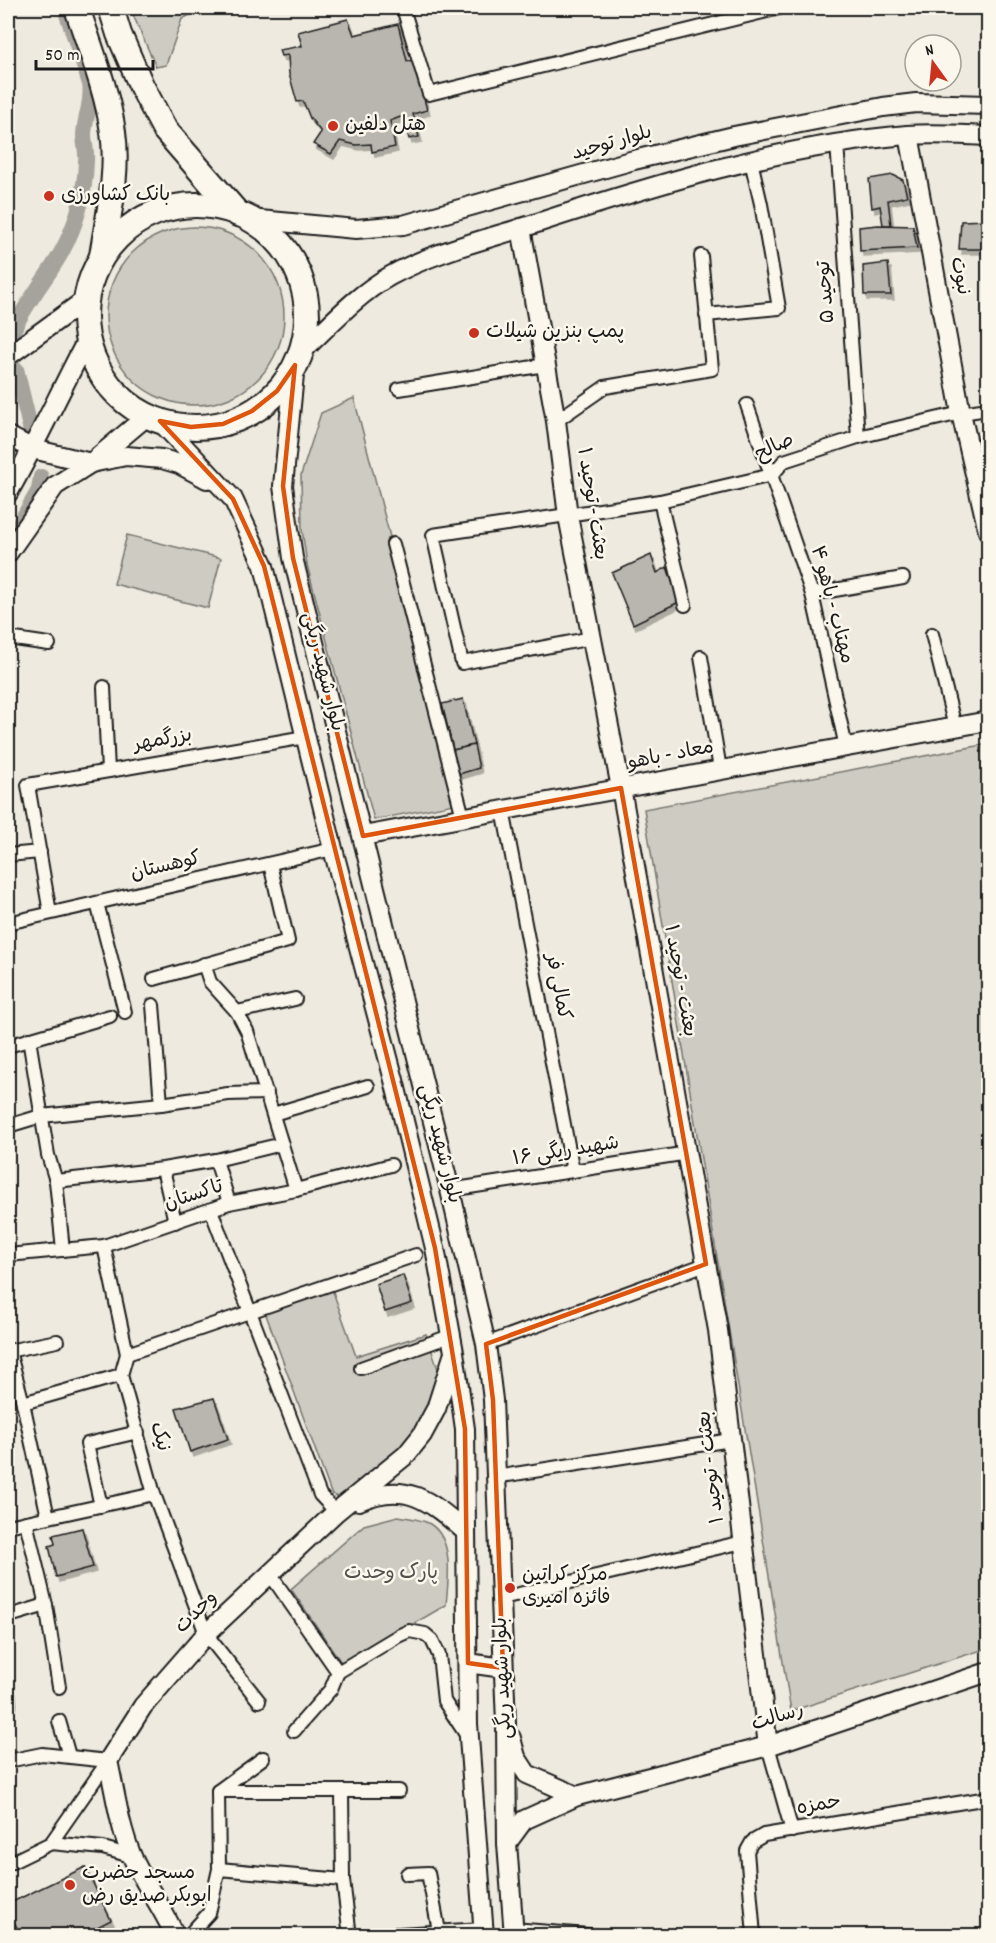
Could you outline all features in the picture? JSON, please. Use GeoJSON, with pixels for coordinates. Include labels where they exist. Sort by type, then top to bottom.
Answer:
{"type":"FeatureCollection","features":[{"type":"Feature","properties":{"kind":"highway"},"geometry":{"type":"LineString","coordinates":[[77,8],[99,75],[113,132],[113,183],[102,256]]}},
{"type":"Feature","properties":{"kind":"highway"},"geometry":{"type":"LineString","coordinates":[[111,8],[119,34],[141,85],[165,130],[244,216],[263,228],[285,250],[300,277],[307,307],[305,338],[298,359],[277,392],[252,411],[223,424],[191,427],[154,419],[130,406],[115,393],[102,377],[93,359],[84,320],[85,300],[90,280],[102,256],[118,236],[139,221],[162,211],[188,206],[213,207],[244,216]]}},
{"type":"Feature","properties":{"kind":"street"},"geometry":{"type":"LineString","coordinates":[[403,8],[429,94],[779,8]]}},
{"type":"Feature","properties":{"kind":"street","name":"بلوار توحید"},"geometry":{"type":"LineString","coordinates":[[244,216],[356,229],[403,225],[634,160],[734,136],[883,107],[916,103],[988,105]]}},
{"type":"Feature","properties":{"kind":"street"},"geometry":{"type":"LineString","coordinates":[[298,359],[364,293],[388,277],[447,252],[521,228],[665,183],[751,161],[837,143],[909,135],[988,136]]}},
{"type":"Feature","properties":{"kind":"street","name":"نبوت"},"geometry":{"type":"LineString","coordinates":[[909,135],[962,413],[988,531]]}},
{"type":"Feature","properties":{"kind":"street","name":"توحید ۵"},"geometry":{"type":"LineString","coordinates":[[837,143],[858,437]]}},
{"type":"Feature","properties":{"kind":"street"},"geometry":{"type":"LineString","coordinates":[[706,315],[779,308],[751,161]]}},
{"type":"Feature","properties":{"kind":"street","name":"بعثت - توحید ۱"},"geometry":{"type":"LineString","coordinates":[[521,228],[556,422],[568,516],[621,788],[718,1330],[768,1746]]}},
{"type":"Feature","properties":{"kind":"street"},"geometry":{"type":"LineString","coordinates":[[556,422],[605,387],[712,369],[701,256]]}},
{"type":"Feature","properties":{"kind":"street"},"geometry":{"type":"LineString","coordinates":[[8,356],[85,300]]}},
{"type":"Feature","properties":{"kind":"street"},"geometry":{"type":"LineString","coordinates":[[8,493],[33,449],[53,404],[87,340]]}},
{"type":"Feature","properties":{"kind":"street","name":"بلوار شهید ریگی"},"geometry":{"type":"LineString","coordinates":[[298,359],[283,486],[293,558],[486,1344],[493,1400],[506,1723],[507,1843],[514,1932]]}},
{"type":"Feature","properties":{"kind":"street"},"geometry":{"type":"LineString","coordinates":[[399,389],[545,365]]}},
{"type":"Feature","properties":{"kind":"street","name":"مهتاب - باهو ۴"},"geometry":{"type":"LineString","coordinates":[[747,405],[812,594],[846,747]]}},
{"type":"Feature","properties":{"kind":"street","name":"صالح"},"geometry":{"type":"LineString","coordinates":[[592,638],[462,663],[434,535],[660,501],[772,475],[784,461],[858,437],[988,409]]}},
{"type":"Feature","properties":{"kind":"street"},"geometry":{"type":"LineString","coordinates":[[8,553],[55,486],[154,419]]}},
{"type":"Feature","properties":{"kind":"street","name":"بلوار شهید ریگی"},"geometry":{"type":"LineString","coordinates":[[154,419],[194,456],[233,500],[264,566],[333,849],[394,1080],[435,1248],[465,1429],[469,1739],[484,1932]]}},
{"type":"Feature","properties":{"kind":"street"},"geometry":{"type":"LineString","coordinates":[[8,436],[33,449],[91,463],[126,456],[162,459],[201,474],[221,488]]}},
{"type":"Feature","properties":{"kind":"street"},"geometry":{"type":"LineString","coordinates":[[660,501],[686,605]]}},
{"type":"Feature","properties":{"kind":"street"},"geometry":{"type":"LineString","coordinates":[[393,544],[463,817]]}},
{"type":"Feature","properties":{"kind":"street"},"geometry":{"type":"LineString","coordinates":[[812,594],[903,578]]}},
{"type":"Feature","properties":{"kind":"street"},"geometry":{"type":"LineString","coordinates":[[932,634],[955,727]]}},
{"type":"Feature","properties":{"kind":"street"},"geometry":{"type":"LineString","coordinates":[[8,638],[49,644]]}},
{"type":"Feature","properties":{"kind":"street"},"geometry":{"type":"LineString","coordinates":[[701,657],[720,770]]}},
{"type":"Feature","properties":{"kind":"street"},"geometry":{"type":"LineString","coordinates":[[104,687],[108,771]]}},
{"type":"Feature","properties":{"kind":"street","name":"معاد - باهو"},"geometry":{"type":"LineString","coordinates":[[363,836],[988,721]]}},
{"type":"Feature","properties":{"kind":"street","name":"بزرگمهر"},"geometry":{"type":"LineString","coordinates":[[40,852],[28,785],[305,737]]}},
{"type":"Feature","properties":{"kind":"street","name":"کمالی فر"},"geometry":{"type":"LineString","coordinates":[[503,810],[573,1171]]}},
{"type":"Feature","properties":{"kind":"street","name":"کوهستان"},"geometry":{"type":"LineString","coordinates":[[8,923],[333,849]]}},
{"type":"Feature","properties":{"kind":"street"},"geometry":{"type":"LineString","coordinates":[[8,855],[40,852],[50,913]]}},
{"type":"Feature","properties":{"kind":"street"},"geometry":{"type":"LineString","coordinates":[[154,980],[288,941],[270,864]]}},
{"type":"Feature","properties":{"kind":"street"},"geometry":{"type":"LineString","coordinates":[[97,903],[125,1012]]}},
{"type":"Feature","properties":{"kind":"street"},"geometry":{"type":"LineString","coordinates":[[204,964],[210,982],[237,1012],[247,1031],[296,1190]]}},
{"type":"Feature","properties":{"kind":"street"},"geometry":{"type":"LineString","coordinates":[[237,1012],[295,999]]}},
{"type":"Feature","properties":{"kind":"street"},"geometry":{"type":"LineString","coordinates":[[153,1005],[161,1104]]}},
{"type":"Feature","properties":{"kind":"street"},"geometry":{"type":"LineString","coordinates":[[8,1046],[110,1016]]}},
{"type":"Feature","properties":{"kind":"street"},"geometry":{"type":"LineString","coordinates":[[29,1039],[48,1155],[56,1181],[63,1250]]}},
{"type":"Feature","properties":{"kind":"street"},"geometry":{"type":"LineString","coordinates":[[273,1114],[368,1086]]}},
{"type":"Feature","properties":{"kind":"street"},"geometry":{"type":"LineString","coordinates":[[8,1126],[41,1116],[161,1104],[228,1094],[267,1093]]}},
{"type":"Feature","properties":{"kind":"street"},"geometry":{"type":"LineString","coordinates":[[56,1181],[163,1169],[216,1160],[282,1144]]}},
{"type":"Feature","properties":{"kind":"street","name":"شهید ریگی ۱۶"},"geometry":{"type":"LineString","coordinates":[[450,1190],[687,1153]]}},
{"type":"Feature","properties":{"kind":"street"},"geometry":{"type":"LineString","coordinates":[[216,1160],[229,1203]]}},
{"type":"Feature","properties":{"kind":"street","name":"تاکستان"},"geometry":{"type":"LineString","coordinates":[[8,1255],[104,1246],[229,1203],[296,1190],[391,1165]]}},
{"type":"Feature","properties":{"kind":"street"},"geometry":{"type":"LineString","coordinates":[[163,1169],[175,1222]]}},
{"type":"Feature","properties":{"kind":"street"},"geometry":{"type":"LineString","coordinates":[[211,1210],[252,1312],[320,1495],[336,1512]]}},
{"type":"Feature","properties":{"kind":"street"},"geometry":{"type":"LineString","coordinates":[[23,1403],[121,1375],[127,1354],[104,1246]]}},
{"type":"Feature","properties":{"kind":"street"},"geometry":{"type":"LineString","coordinates":[[127,1354],[416,1255]]}},
{"type":"Feature","properties":{"kind":"street"},"geometry":{"type":"LineString","coordinates":[[486,1344],[706,1264]]}},
{"type":"Feature","properties":{"kind":"street"},"geometry":{"type":"LineString","coordinates":[[48,1517],[23,1403],[8,1351],[57,1341]]}},
{"type":"Feature","properties":{"kind":"street"},"geometry":{"type":"LineString","coordinates":[[336,1512],[406,1455],[422,1435],[436,1409],[452,1344],[361,1368]]}},
{"type":"Feature","properties":{"kind":"street","name":"نیک"},"geometry":{"type":"LineString","coordinates":[[121,1375],[154,1494],[206,1634],[259,1701]]}},
{"type":"Feature","properties":{"kind":"street"},"geometry":{"type":"LineString","coordinates":[[101,1506],[87,1444],[138,1432]]}},
{"type":"Feature","properties":{"kind":"street"},"geometry":{"type":"LineString","coordinates":[[495,1477],[731,1440]]}},
{"type":"Feature","properties":{"kind":"street"},"geometry":{"type":"LineString","coordinates":[[336,1512],[380,1492],[407,1493],[428,1500],[465,1531]]}},
{"type":"Feature","properties":{"kind":"street"},"geometry":{"type":"LineString","coordinates":[[8,1526],[154,1494]]}},
{"type":"Feature","properties":{"kind":"street","name":"وحدت"},"geometry":{"type":"LineString","coordinates":[[108,1761],[143,1706],[206,1634],[336,1512]]}},
{"type":"Feature","properties":{"kind":"street"},"geometry":{"type":"LineString","coordinates":[[26,1522],[46,1605],[59,1687]]}},
{"type":"Feature","properties":{"kind":"street"},"geometry":{"type":"LineString","coordinates":[[502,1598],[743,1542]]}},
{"type":"Feature","properties":{"kind":"street"},"geometry":{"type":"LineString","coordinates":[[270,1574],[338,1672]]}},
{"type":"Feature","properties":{"kind":"street"},"geometry":{"type":"LineString","coordinates":[[16,1614],[46,1605]]}},
{"type":"Feature","properties":{"kind":"street"},"geometry":{"type":"LineString","coordinates":[[294,1731],[331,1689],[338,1672],[409,1631],[425,1634],[432,1640],[439,1655],[444,1701],[469,1739]]}},
{"type":"Feature","properties":{"kind":"street"},"geometry":{"type":"LineString","coordinates":[[468,1663],[503,1668]]}},
{"type":"Feature","properties":{"kind":"street","name":"رسالت"},"geometry":{"type":"LineString","coordinates":[[507,1843],[524,1820],[577,1796],[768,1746],[988,1672]]}},
{"type":"Feature","properties":{"kind":"street"},"geometry":{"type":"LineString","coordinates":[[8,1692],[8,1706]]}},
{"type":"Feature","properties":{"kind":"street"},"geometry":{"type":"LineString","coordinates":[[59,1721],[69,1756]]}},
{"type":"Feature","properties":{"kind":"street"},"geometry":{"type":"LineString","coordinates":[[506,1723],[516,1757],[527,1774],[577,1796]]}},
{"type":"Feature","properties":{"kind":"street"},"geometry":{"type":"LineString","coordinates":[[768,1746],[792,1831]]}},
{"type":"Feature","properties":{"kind":"street"},"geometry":{"type":"LineString","coordinates":[[8,1761],[42,1754],[108,1761]]}},
{"type":"Feature","properties":{"kind":"street"},"geometry":{"type":"LineString","coordinates":[[218,1791],[263,1758]]}},
{"type":"Feature","properties":{"kind":"street"},"geometry":{"type":"LineString","coordinates":[[8,1864],[51,1843],[108,1761]]}},
{"type":"Feature","properties":{"kind":"street"},"geometry":{"type":"LineString","coordinates":[[108,1761],[120,1824],[131,1856],[175,1935]]}},
{"type":"Feature","properties":{"kind":"street"},"geometry":{"type":"LineString","coordinates":[[218,1791],[399,1791]]}},
{"type":"Feature","properties":{"kind":"street"},"geometry":{"type":"LineString","coordinates":[[188,1935],[209,1913],[219,1869],[218,1791]]}},
{"type":"Feature","properties":{"kind":"street"},"geometry":{"type":"LineString","coordinates":[[342,1791],[343,1880],[350,1935]]}},
{"type":"Feature","properties":{"kind":"street","name":"حمزه"},"geometry":{"type":"LineString","coordinates":[[754,1935],[747,1851],[752,1842],[764,1835],[988,1798]]}},
{"type":"Feature","properties":{"kind":"street"},"geometry":{"type":"LineString","coordinates":[[51,1843],[103,1848],[131,1856]]}},
{"type":"Feature","properties":{"kind":"street"},"geometry":{"type":"LineString","coordinates":[[219,1869],[343,1880]]}},
{"type":"Feature","properties":{"kind":"street"},"geometry":{"type":"LineString","coordinates":[[407,1874],[428,1874],[439,1931]]}},
{"type":"Feature","properties":{"kind":"street"},"geometry":{"type":"LineString","coordinates":[[366,1935],[439,1931],[484,1932]]}},
{"type":"Feature","properties":{"kind":"street"},"geometry":{"type":"LineString","coordinates":[[514,1932],[600,1935]]}},
{"type":"Feature","properties":{"kind":"highlighted area"},"geometry":{"type":"Polygon","coordinates":[[[295,365],[283,486],[293,558],[363,836],[621,788],[706,1264],[486,1344],[493,1400],[503,1668],[468,1663],[465,1429],[435,1248],[264,566],[233,499],[160,421],[191,427],[223,424],[252,411],[277,391],[295,365]]]}},
{"type":"Feature","properties":{"kind":"green space"},"geometry":{"type":"Polygon","coordinates":[[[130,8],[204,8],[182,19],[166,65],[156,67],[130,8]]]}},
{"type":"Feature","properties":{"kind":"green space"},"geometry":{"type":"Polygon","coordinates":[[[195,227],[229,234],[245,242],[258,253],[269,266],[277,282],[284,316],[277,350],[269,366],[258,379],[245,390],[229,398],[195,405],[161,398],[145,390],[132,379],[121,366],[113,350],[106,316],[113,282],[121,266],[132,253],[145,242],[161,234],[195,227]]]}},
{"type":"Feature","properties":{"kind":"green space"},"geometry":{"type":"Polygon","coordinates":[[[354,398],[459,803],[374,820],[307,565],[302,529],[301,475],[321,413],[354,398]]]}},
{"type":"Feature","properties":{"kind":"green space"},"geometry":{"type":"Polygon","coordinates":[[[127,535],[221,558],[208,608],[114,584],[127,535]]]}},
{"type":"Feature","properties":{"kind":"green space"},"geometry":{"type":"Polygon","coordinates":[[[988,744],[988,1648],[791,1711],[644,809],[988,744]]]}},
{"type":"Feature","properties":{"kind":"green space"},"geometry":{"type":"Polygon","coordinates":[[[332,1289],[356,1356],[426,1334],[438,1369],[432,1404],[423,1429],[347,1494],[337,1497],[331,1493],[265,1312],[332,1289]]]}},
{"type":"Feature","properties":{"kind":"green space","name":"پارک وحدت"},"geometry":{"type":"Polygon","coordinates":[[[398,1516],[430,1524],[443,1540],[448,1562],[446,1605],[343,1665],[291,1589],[364,1525],[398,1516]]]}},
{"type":"Feature","properties":{"kind":"building"},"geometry":{"type":"Polygon","coordinates":[[[348,19],[354,35],[398,24],[407,61],[414,60],[427,110],[413,114],[419,137],[409,139],[403,116],[390,121],[395,147],[372,152],[371,144],[356,145],[340,141],[331,154],[313,144],[321,132],[310,118],[303,101],[297,102],[289,74],[288,55],[281,56],[279,50],[302,46],[298,32],[348,19]]]}},
{"type":"Feature","properties":{"kind":"building"},"geometry":{"type":"Polygon","coordinates":[[[893,175],[903,180],[907,196],[888,200],[891,225],[883,225],[880,206],[872,208],[869,179],[893,175]]]}},
{"type":"Feature","properties":{"kind":"building"},"geometry":{"type":"Polygon","coordinates":[[[988,220],[988,249],[959,249],[961,221],[988,220]]]}},
{"type":"Feature","properties":{"kind":"building"},"geometry":{"type":"Polygon","coordinates":[[[913,226],[917,248],[860,251],[859,227],[913,226]]]}},
{"type":"Feature","properties":{"kind":"building"},"geometry":{"type":"Polygon","coordinates":[[[888,263],[891,295],[864,295],[863,266],[888,263]]]}},
{"type":"Feature","properties":{"kind":"building"},"geometry":{"type":"Polygon","coordinates":[[[651,555],[657,573],[667,567],[679,602],[633,624],[612,573],[651,555]]]}},
{"type":"Feature","properties":{"kind":"building"},"geometry":{"type":"Polygon","coordinates":[[[463,699],[474,745],[453,750],[442,704],[463,699]]]}},
{"type":"Feature","properties":{"kind":"building"},"geometry":{"type":"Polygon","coordinates":[[[474,745],[479,768],[459,774],[453,750],[474,745]]]}},
{"type":"Feature","properties":{"kind":"building"},"geometry":{"type":"Polygon","coordinates":[[[403,1275],[412,1303],[385,1312],[376,1284],[403,1275]]]}},
{"type":"Feature","properties":{"kind":"building"},"geometry":{"type":"Polygon","coordinates":[[[214,1398],[228,1439],[190,1452],[176,1408],[214,1398]]]}},
{"type":"Feature","properties":{"kind":"building"},"geometry":{"type":"Polygon","coordinates":[[[82,1528],[93,1567],[56,1577],[49,1546],[55,1544],[53,1535],[82,1528]]]}},
{"type":"Feature","properties":{"kind":"building","name":"مسجد حضرت ابوبکر صدیق رض"},"geometry":{"type":"Polygon","coordinates":[[[85,1867],[111,1920],[80,1936],[21,1936],[8,1909],[8,1904],[85,1867]]]}},
{"type":"Feature","properties":{"kind":"waterway"},"geometry":{"type":"LineString","coordinates":[[9,349],[10,339],[21,315],[66,243],[84,185],[86,158],[84,134],[90,84],[65,8]]}},
{"type":"Feature","properties":{"kind":"waterway"},"geometry":{"type":"LineString","coordinates":[[16,369],[31,431]]}},
{"type":"Feature","properties":{"kind":"waterway"},"geometry":{"type":"LineString","coordinates":[[16,530],[39,490],[41,477]]}},
{"type":"Feature","properties":{"kind":"place","name":"هتل دلفین"},"geometry":{"type":"Point","coordinates":[333,126]}},
{"type":"Feature","properties":{"kind":"place","name":"بانک کشاورزی"},"geometry":{"type":"Point","coordinates":[49,196]}},
{"type":"Feature","properties":{"kind":"place","name":"پمپ بنزین شیلات"},"geometry":{"type":"Point","coordinates":[474,333]}},
{"type":"Feature","properties":{"kind":"place","name":"مرکز کراتین فائزه امیری"},"geometry":{"type":"Point","coordinates":[510,1588]}},
{"type":"Feature","properties":{"kind":"place","name":"مسجد حضرت ابوبکر صدیق رض"},"geometry":{"type":"Point","coordinates":[70,1885]}}]}
